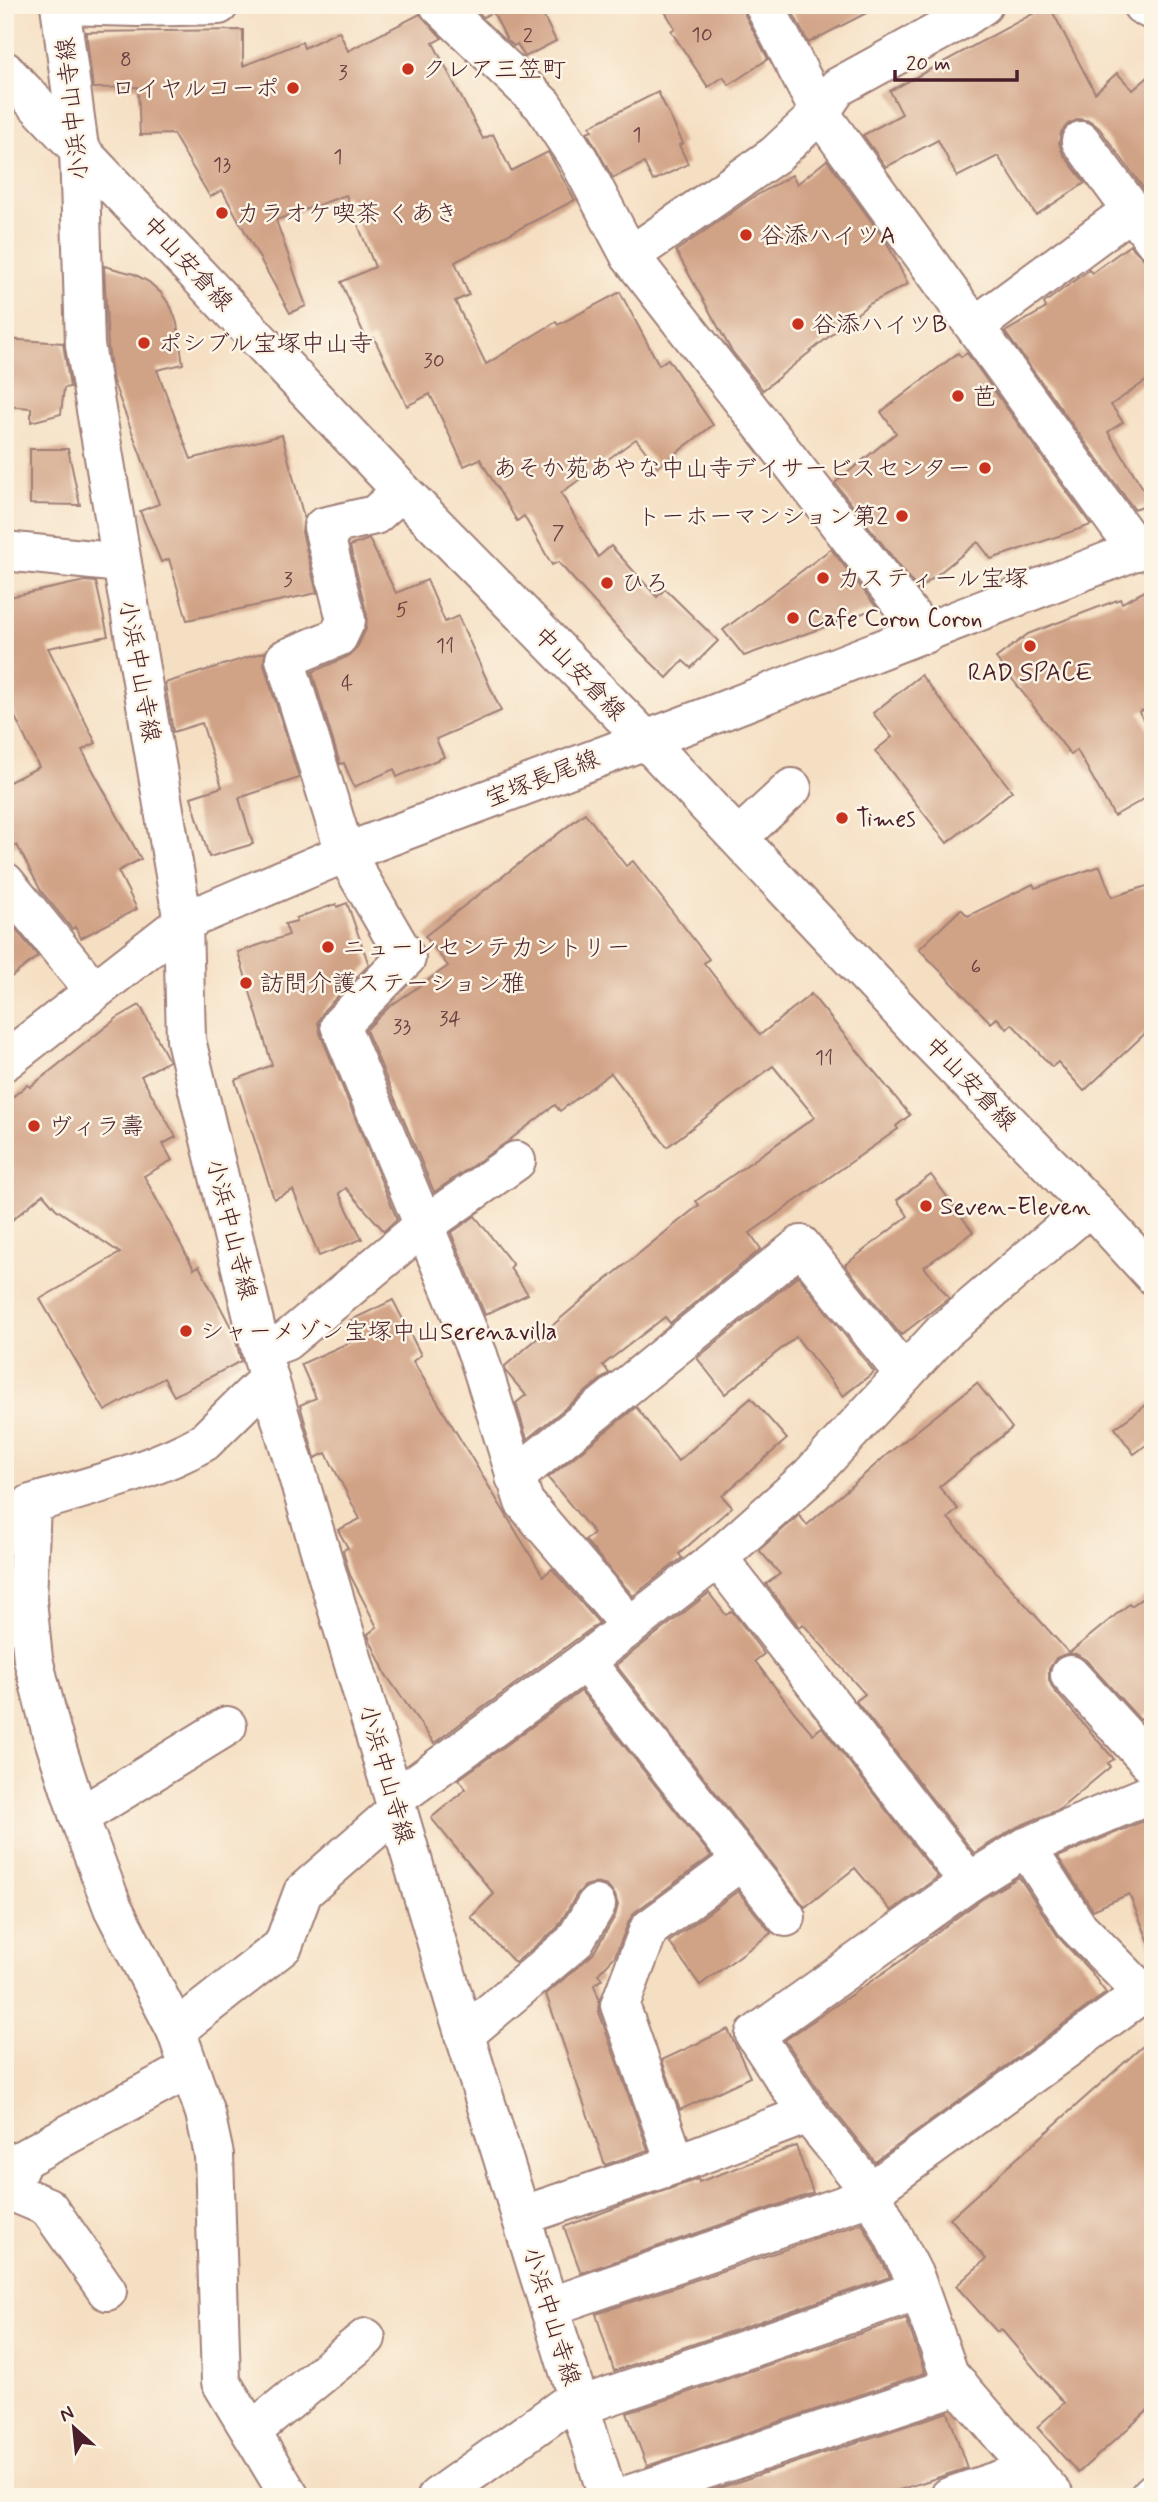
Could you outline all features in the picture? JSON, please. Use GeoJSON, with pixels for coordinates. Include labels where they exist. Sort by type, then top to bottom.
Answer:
{"type":"FeatureCollection","features":[{"type":"Feature","properties":{"kind":"street"},"geometry":{"type":"LineString","coordinates":[[62,5],[219,5]]}},
{"type":"Feature","properties":{"kind":"street","name":"小浜中山寺線"},"geometry":{"type":"LineString","coordinates":[[62,5],[79,148],[85,345],[183,922],[186,1040],[265,1364],[464,2035],[608,2497]]}},
{"type":"Feature","properties":{"kind":"street"},"geometry":{"type":"LineString","coordinates":[[439,5],[543,105],[579,160],[630,256],[925,634]]}},
{"type":"Feature","properties":{"kind":"street"},"geometry":{"type":"LineString","coordinates":[[764,5],[820,113],[975,326],[1145,547]]}},
{"type":"Feature","properties":{"kind":"street"},"geometry":{"type":"LineString","coordinates":[[630,256],[775,155],[820,113],[838,87],[983,5]]}},
{"type":"Feature","properties":{"kind":"street"},"geometry":{"type":"LineString","coordinates":[[1142,5],[1153,11]]}},
{"type":"Feature","properties":{"kind":"street","name":"中山安倉線"},"geometry":{"type":"LineString","coordinates":[[5,71],[402,492],[739,837],[926,1038],[1090,1206],[1153,1275]]}},
{"type":"Feature","properties":{"kind":"street"},"geometry":{"type":"LineString","coordinates":[[975,326],[1142,224],[1082,141]]}},
{"type":"Feature","properties":{"kind":"street"},"geometry":{"type":"LineString","coordinates":[[402,492],[375,515],[323,527],[346,621],[338,637],[285,659],[345,853],[406,958],[340,1025],[478,1356],[524,1502],[630,1626]]}},
{"type":"Feature","properties":{"kind":"street","name":"宝塚長尾線"},"geometry":{"type":"LineString","coordinates":[[5,1061],[183,922],[345,853],[925,634],[1145,547]]}},
{"type":"Feature","properties":{"kind":"street"},"geometry":{"type":"LineString","coordinates":[[5,551],[121,563]]}},
{"type":"Feature","properties":{"kind":"street"},"geometry":{"type":"LineString","coordinates":[[739,837],[792,788]]}},
{"type":"Feature","properties":{"kind":"street"},"geometry":{"type":"LineString","coordinates":[[5,882],[94,991]]}},
{"type":"Feature","properties":{"kind":"street"},"geometry":{"type":"LineString","coordinates":[[290,2497],[221,2382],[214,2155],[205,2113],[176,2030],[113,1908],[79,1817],[51,1730],[16,1603],[31,1504],[159,1464],[204,1443],[286,1341],[422,1227],[516,1161]]}},
{"type":"Feature","properties":{"kind":"street"},"geometry":{"type":"LineString","coordinates":[[176,2030],[284,1946],[303,1892],[396,1804],[718,1558],[810,1476],[944,1331],[1090,1206]]}},
{"type":"Feature","properties":{"kind":"street"},"geometry":{"type":"LineString","coordinates":[[515,1477],[801,1245],[904,1374]]}},
{"type":"Feature","properties":{"kind":"street"},"geometry":{"type":"LineString","coordinates":[[718,1558],[969,1882]]}},
{"type":"Feature","properties":{"kind":"street"},"geometry":{"type":"LineString","coordinates":[[585,1661],[786,1917]]}},
{"type":"Feature","properties":{"kind":"street"},"geometry":{"type":"LineString","coordinates":[[1070,1675],[1153,1766]]}},
{"type":"Feature","properties":{"kind":"street"},"geometry":{"type":"LineString","coordinates":[[79,1817],[227,1726]]}},
{"type":"Feature","properties":{"kind":"street"},"geometry":{"type":"LineString","coordinates":[[1043,2483],[949,2374],[919,2290],[871,2192],[808,2114],[755,2035],[969,1882],[1026,1847],[1153,1793]]}},
{"type":"Feature","properties":{"kind":"street"},"geometry":{"type":"LineString","coordinates":[[549,2307],[859,2200],[1149,1995],[1077,1926],[1026,1847]]}},
{"type":"Feature","properties":{"kind":"street"},"geometry":{"type":"LineString","coordinates":[[676,2164],[620,2005],[649,1929],[741,1861]]}},
{"type":"Feature","properties":{"kind":"street"},"geometry":{"type":"LineString","coordinates":[[464,2035],[574,1942],[596,1905]]}},
{"type":"Feature","properties":{"kind":"street"},"geometry":{"type":"LineString","coordinates":[[107,2291],[48,2207],[7,2190],[23,2159],[189,2069]]}},
{"type":"Feature","properties":{"kind":"street"},"geometry":{"type":"LineString","coordinates":[[521,2216],[676,2164],[808,2114]]}},
{"type":"Feature","properties":{"kind":"street"},"geometry":{"type":"LineString","coordinates":[[437,2497],[579,2402],[919,2290]]}},
{"type":"Feature","properties":{"kind":"street"},"geometry":{"type":"LineString","coordinates":[[251,2432],[366,2338]]}},
{"type":"Feature","properties":{"kind":"street"},"geometry":{"type":"LineString","coordinates":[[622,2497],[959,2385]]}},
{"type":"Feature","properties":{"kind":"street"},"geometry":{"type":"LineString","coordinates":[[949,2497],[1043,2483]]}},
{"type":"Feature","properties":{"kind":"building"},"geometry":{"type":"Polygon","coordinates":[[[471,5],[538,5],[556,41],[525,57],[517,44],[514,46],[507,40],[493,12],[483,17],[471,5]]]}},
{"type":"Feature","properties":{"kind":"building"},"geometry":{"type":"Polygon","coordinates":[[[661,5],[742,5],[768,59],[729,85],[723,77],[708,87],[671,31],[675,28],[661,5]]]}},
{"type":"Feature","properties":{"kind":"building"},"geometry":{"type":"Polygon","coordinates":[[[789,5],[882,5],[808,43],[789,5]]]}},
{"type":"Feature","properties":{"kind":"building"},"geometry":{"type":"Polygon","coordinates":[[[1049,5],[1095,93],[1117,73],[1133,90],[1153,73],[1153,201],[1099,128],[1090,121],[1079,119],[1068,124],[1061,132],[1059,143],[1063,154],[1085,183],[1036,215],[998,156],[957,177],[938,140],[886,167],[863,135],[902,114],[890,91],[1049,5]]]}},
{"type":"Feature","properties":{"kind":"building"},"geometry":{"type":"Polygon","coordinates":[[[420,14],[442,38],[433,43],[483,139],[493,134],[511,171],[548,152],[575,200],[455,262],[469,295],[455,301],[486,364],[556,322],[558,325],[620,292],[659,365],[668,359],[713,425],[658,467],[636,439],[561,493],[598,557],[611,546],[657,597],[665,589],[718,641],[691,668],[683,661],[667,678],[632,644],[558,562],[552,565],[524,516],[517,521],[480,459],[464,466],[430,394],[407,406],[374,338],[367,341],[341,282],[375,267],[346,195],[276,220],[306,306],[290,313],[222,190],[210,197],[173,134],[140,135],[138,87],[93,88],[86,32],[243,30],[243,66],[302,42],[304,48],[339,31],[348,51],[420,14]]]}},
{"type":"Feature","properties":{"kind":"building"},"geometry":{"type":"Polygon","coordinates":[[[658,92],[683,143],[679,145],[688,164],[653,181],[644,163],[613,178],[587,132],[592,130],[590,126],[658,92]]]}},
{"type":"Feature","properties":{"kind":"building"},"geometry":{"type":"Polygon","coordinates":[[[827,160],[887,243],[908,284],[869,304],[763,390],[731,350],[676,251],[752,198],[792,175],[797,184],[827,160]]]}},
{"type":"Feature","properties":{"kind":"building"},"geometry":{"type":"Polygon","coordinates":[[[1130,245],[1144,259],[1153,260],[1153,376],[1111,405],[1123,422],[1108,432],[1152,503],[1134,509],[1005,332],[1046,308],[1044,303],[1089,270],[1092,273],[1130,245]]]}},
{"type":"Feature","properties":{"kind":"building"},"geometry":{"type":"Polygon","coordinates":[[[104,266],[134,274],[149,282],[171,307],[177,323],[183,364],[157,370],[191,459],[282,435],[304,518],[302,532],[317,593],[187,620],[169,559],[161,562],[140,511],[159,504],[113,381],[108,347],[104,266]]]}},
{"type":"Feature","properties":{"kind":"building"},"geometry":{"type":"Polygon","coordinates":[[[5,339],[63,343],[70,387],[64,388],[61,414],[31,422],[31,408],[5,406],[5,339]]]}},
{"type":"Feature","properties":{"kind":"building","name":"あそか苑あやな中山寺デイサービスセンター"},"geometry":{"type":"Polygon","coordinates":[[[958,353],[961,357],[967,353],[1091,525],[991,559],[978,542],[918,590],[835,483],[896,433],[881,412],[958,353]]]}},
{"type":"Feature","properties":{"kind":"building"},"geometry":{"type":"Polygon","coordinates":[[[30,449],[68,449],[80,505],[30,504],[30,449]]]}},
{"type":"Feature","properties":{"kind":"building"},"geometry":{"type":"Polygon","coordinates":[[[369,539],[396,593],[427,580],[445,622],[458,616],[501,711],[436,739],[444,757],[397,777],[394,769],[354,787],[344,763],[340,764],[312,672],[347,657],[358,646],[366,629],[367,615],[350,546],[369,539]]]}},
{"type":"Feature","properties":{"kind":"building","name":"カスティール宝塚"},"geometry":{"type":"Polygon","coordinates":[[[831,549],[877,608],[744,656],[723,630],[831,549]]]}},
{"type":"Feature","properties":{"kind":"building"},"geometry":{"type":"Polygon","coordinates":[[[85,581],[96,582],[108,636],[48,648],[96,743],[82,750],[141,859],[118,871],[137,909],[81,938],[75,927],[72,929],[41,891],[17,845],[5,851],[5,784],[39,767],[5,696],[5,598],[85,581]]]}},
{"type":"Feature","properties":{"kind":"building"},"geometry":{"type":"Polygon","coordinates":[[[1153,587],[1153,706],[1139,712],[1153,737],[1153,794],[1114,816],[1077,750],[1071,755],[996,658],[1028,634],[1120,599],[1122,603],[1153,587]]]}},
{"type":"Feature","properties":{"kind":"building"},"geometry":{"type":"Polygon","coordinates":[[[265,652],[264,665],[299,778],[239,798],[253,844],[209,857],[191,797],[222,787],[202,723],[173,732],[165,683],[265,652]]]}},
{"type":"Feature","properties":{"kind":"building"},"geometry":{"type":"Polygon","coordinates":[[[921,675],[1012,791],[947,843],[875,751],[892,737],[873,713],[921,675]]]}},
{"type":"Feature","properties":{"kind":"building"},"geometry":{"type":"Polygon","coordinates":[[[585,813],[626,866],[633,861],[709,959],[704,963],[760,1035],[811,994],[910,1115],[896,1126],[898,1129],[750,1233],[761,1249],[670,1323],[665,1317],[603,1365],[609,1373],[527,1439],[516,1403],[526,1395],[506,1372],[505,1366],[699,1205],[696,1201],[815,1117],[773,1066],[667,1147],[611,1073],[560,1111],[555,1105],[434,1192],[366,1030],[389,1007],[448,966],[425,936],[585,813]]]}},
{"type":"Feature","properties":{"kind":"building"},"geometry":{"type":"Polygon","coordinates":[[[1100,866],[1112,897],[1153,884],[1153,1026],[1084,1091],[1058,1062],[1052,1067],[1012,1024],[1007,1029],[997,1018],[991,1023],[919,949],[961,909],[968,916],[1033,884],[1035,888],[1100,866]]]}},
{"type":"Feature","properties":{"kind":"building"},"geometry":{"type":"Polygon","coordinates":[[[347,903],[369,965],[324,1010],[318,1022],[320,1033],[397,1219],[384,1231],[346,1188],[339,1193],[362,1239],[319,1256],[293,1190],[274,1199],[235,1080],[272,1065],[238,952],[289,935],[285,924],[297,921],[296,918],[336,904],[337,907],[347,903]]]}},
{"type":"Feature","properties":{"kind":"building"},"geometry":{"type":"Polygon","coordinates":[[[12,925],[38,956],[5,982],[5,930],[12,925]]]}},
{"type":"Feature","properties":{"kind":"building"},"geometry":{"type":"Polygon","coordinates":[[[140,1005],[169,1061],[141,1076],[176,1137],[163,1144],[172,1160],[144,1176],[194,1269],[199,1266],[234,1333],[241,1361],[174,1396],[164,1378],[105,1411],[40,1299],[120,1253],[56,1209],[43,1194],[5,1226],[5,1103],[27,1085],[30,1087],[117,1018],[140,1005]]]}},
{"type":"Feature","properties":{"kind":"building"},"geometry":{"type":"Polygon","coordinates":[[[931,1175],[973,1232],[924,1267],[949,1298],[901,1335],[845,1265],[908,1216],[897,1200],[931,1175]]]}},
{"type":"Feature","properties":{"kind":"building"},"geometry":{"type":"Polygon","coordinates":[[[475,1216],[513,1265],[510,1268],[528,1294],[485,1315],[451,1233],[475,1216]]]}},
{"type":"Feature","properties":{"kind":"building"},"geometry":{"type":"Polygon","coordinates":[[[798,1276],[874,1372],[843,1396],[796,1337],[725,1394],[697,1358],[798,1276]]]}},
{"type":"Feature","properties":{"kind":"building"},"geometry":{"type":"Polygon","coordinates":[[[393,1300],[421,1355],[413,1361],[543,1576],[552,1569],[599,1623],[434,1743],[386,1675],[369,1638],[368,1634],[377,1627],[350,1575],[343,1550],[348,1548],[338,1530],[360,1519],[326,1453],[315,1458],[300,1405],[316,1398],[301,1364],[357,1339],[349,1321],[393,1300]]]}},
{"type":"Feature","properties":{"kind":"building"},"geometry":{"type":"Polygon","coordinates":[[[977,1383],[1012,1428],[939,1487],[958,1509],[948,1518],[1069,1653],[1129,1604],[1131,1606],[1153,1591],[1153,1710],[1140,1720],[1086,1660],[1076,1654],[1056,1658],[1049,1669],[1049,1680],[1053,1689],[1114,1759],[1108,1763],[1110,1767],[1060,1809],[1017,1827],[974,1853],[856,1701],[865,1694],[803,1624],[799,1627],[766,1584],[780,1574],[759,1550],[799,1515],[807,1525],[890,1452],[977,1383]]]}},
{"type":"Feature","properties":{"kind":"building"},"geometry":{"type":"Polygon","coordinates":[[[751,1398],[787,1439],[722,1496],[732,1507],[679,1554],[682,1558],[633,1596],[585,1540],[594,1533],[548,1478],[636,1407],[678,1461],[751,1398]]]}},
{"type":"Feature","properties":{"kind":"building"},"geometry":{"type":"Polygon","coordinates":[[[1153,1400],[1153,1440],[1134,1454],[1115,1428],[1153,1400]]]}},
{"type":"Feature","properties":{"kind":"building"},"geometry":{"type":"Polygon","coordinates":[[[709,1593],[726,1615],[732,1611],[764,1654],[755,1661],[795,1713],[813,1734],[822,1727],[938,1877],[891,1911],[855,1868],[805,1907],[616,1665],[709,1593]]]}},
{"type":"Feature","properties":{"kind":"building"},"geometry":{"type":"Polygon","coordinates":[[[581,1691],[711,1856],[635,1912],[615,1956],[598,1974],[602,1979],[594,1985],[599,1999],[599,2012],[648,2150],[605,2165],[546,1994],[593,1954],[615,1916],[618,1905],[615,1895],[607,1886],[596,1883],[585,1886],[577,1894],[557,1928],[515,1963],[471,1917],[494,1894],[431,1818],[466,1789],[459,1779],[581,1691]]]}},
{"type":"Feature","properties":{"kind":"building"},"geometry":{"type":"Polygon","coordinates":[[[1153,1817],[1152,1949],[1129,1894],[1093,1910],[1058,1857],[1153,1817]]]}},
{"type":"Feature","properties":{"kind":"building"},"geometry":{"type":"Polygon","coordinates":[[[1019,1877],[1059,1938],[1090,1971],[1106,1993],[875,2162],[826,2101],[785,2040],[905,1958],[981,1900],[1019,1877]]]}},
{"type":"Feature","properties":{"kind":"building"},"geometry":{"type":"Polygon","coordinates":[[[738,1891],[771,1933],[700,1985],[669,1942],[738,1891]]]}},
{"type":"Feature","properties":{"kind":"building"},"geometry":{"type":"Polygon","coordinates":[[[728,2029],[750,2077],[680,2110],[662,2060],[728,2029]]]}},
{"type":"Feature","properties":{"kind":"building"},"geometry":{"type":"Polygon","coordinates":[[[1153,2037],[1153,2406],[1078,2473],[1037,2427],[1064,2403],[1001,2329],[997,2332],[956,2286],[986,2259],[950,2218],[1153,2037]]]}},
{"type":"Feature","properties":{"kind":"building"},"geometry":{"type":"Polygon","coordinates":[[[796,2146],[813,2193],[581,2273],[564,2227],[796,2146]]]}},
{"type":"Feature","properties":{"kind":"building"},"geometry":{"type":"Polygon","coordinates":[[[862,2223],[890,2277],[614,2371],[596,2314],[862,2223]]]}},
{"type":"Feature","properties":{"kind":"building"},"geometry":{"type":"Polygon","coordinates":[[[906,2318],[925,2373],[647,2466],[627,2413],[906,2318]]]}},
{"type":"Feature","properties":{"kind":"building"},"geometry":{"type":"Polygon","coordinates":[[[948,2412],[967,2468],[878,2497],[692,2497],[948,2412]]]}},
{"type":"Feature","properties":{"kind":"place","name":"クレア三笠町"},"geometry":{"type":"Point","coordinates":[408,69]}},
{"type":"Feature","properties":{"kind":"place","name":"ロイヤルコーポ"},"geometry":{"type":"Point","coordinates":[293,88]}},
{"type":"Feature","properties":{"kind":"place","name":"カラオケ喫茶 くあき"},"geometry":{"type":"Point","coordinates":[222,213]}},
{"type":"Feature","properties":{"kind":"place","name":"谷添ハイツA"},"geometry":{"type":"Point","coordinates":[746,235]}},
{"type":"Feature","properties":{"kind":"place","name":"谷添ハイツB"},"geometry":{"type":"Point","coordinates":[798,324]}},
{"type":"Feature","properties":{"kind":"place","name":"ポシブル宝塚中山寺"},"geometry":{"type":"Point","coordinates":[144,343]}},
{"type":"Feature","properties":{"kind":"place","name":"芭"},"geometry":{"type":"Point","coordinates":[958,396]}},
{"type":"Feature","properties":{"kind":"place","name":"あそか苑あやな中山寺デイサービスセンター"},"geometry":{"type":"Point","coordinates":[985,468]}},
{"type":"Feature","properties":{"kind":"place","name":"トーホーマンション第2"},"geometry":{"type":"Point","coordinates":[902,516]}},
{"type":"Feature","properties":{"kind":"place","name":"カスティール宝塚"},"geometry":{"type":"Point","coordinates":[823,578]}},
{"type":"Feature","properties":{"kind":"place","name":"ひろ"},"geometry":{"type":"Point","coordinates":[607,583]}},
{"type":"Feature","properties":{"kind":"place","name":"Cafe Coron Coron"},"geometry":{"type":"Point","coordinates":[793,618]}},
{"type":"Feature","properties":{"kind":"place","name":"RAD SPACE"},"geometry":{"type":"Point","coordinates":[1030,646]}},
{"type":"Feature","properties":{"kind":"place","name":"Times"},"geometry":{"type":"Point","coordinates":[842,818]}},
{"type":"Feature","properties":{"kind":"place","name":"ニューレセンテカントリー"},"geometry":{"type":"Point","coordinates":[328,947]}},
{"type":"Feature","properties":{"kind":"place","name":"訪問介護ステーション雅"},"geometry":{"type":"Point","coordinates":[246,983]}},
{"type":"Feature","properties":{"kind":"place","name":"ヴィラ壽"},"geometry":{"type":"Point","coordinates":[34,1126]}},
{"type":"Feature","properties":{"kind":"place","name":"Seven-Eleven"},"geometry":{"type":"Point","coordinates":[926,1206]}},
{"type":"Feature","properties":{"kind":"place","name":"シャーメゾン宝塚中山Serenavilla"},"geometry":{"type":"Point","coordinates":[186,1331]}}]}
